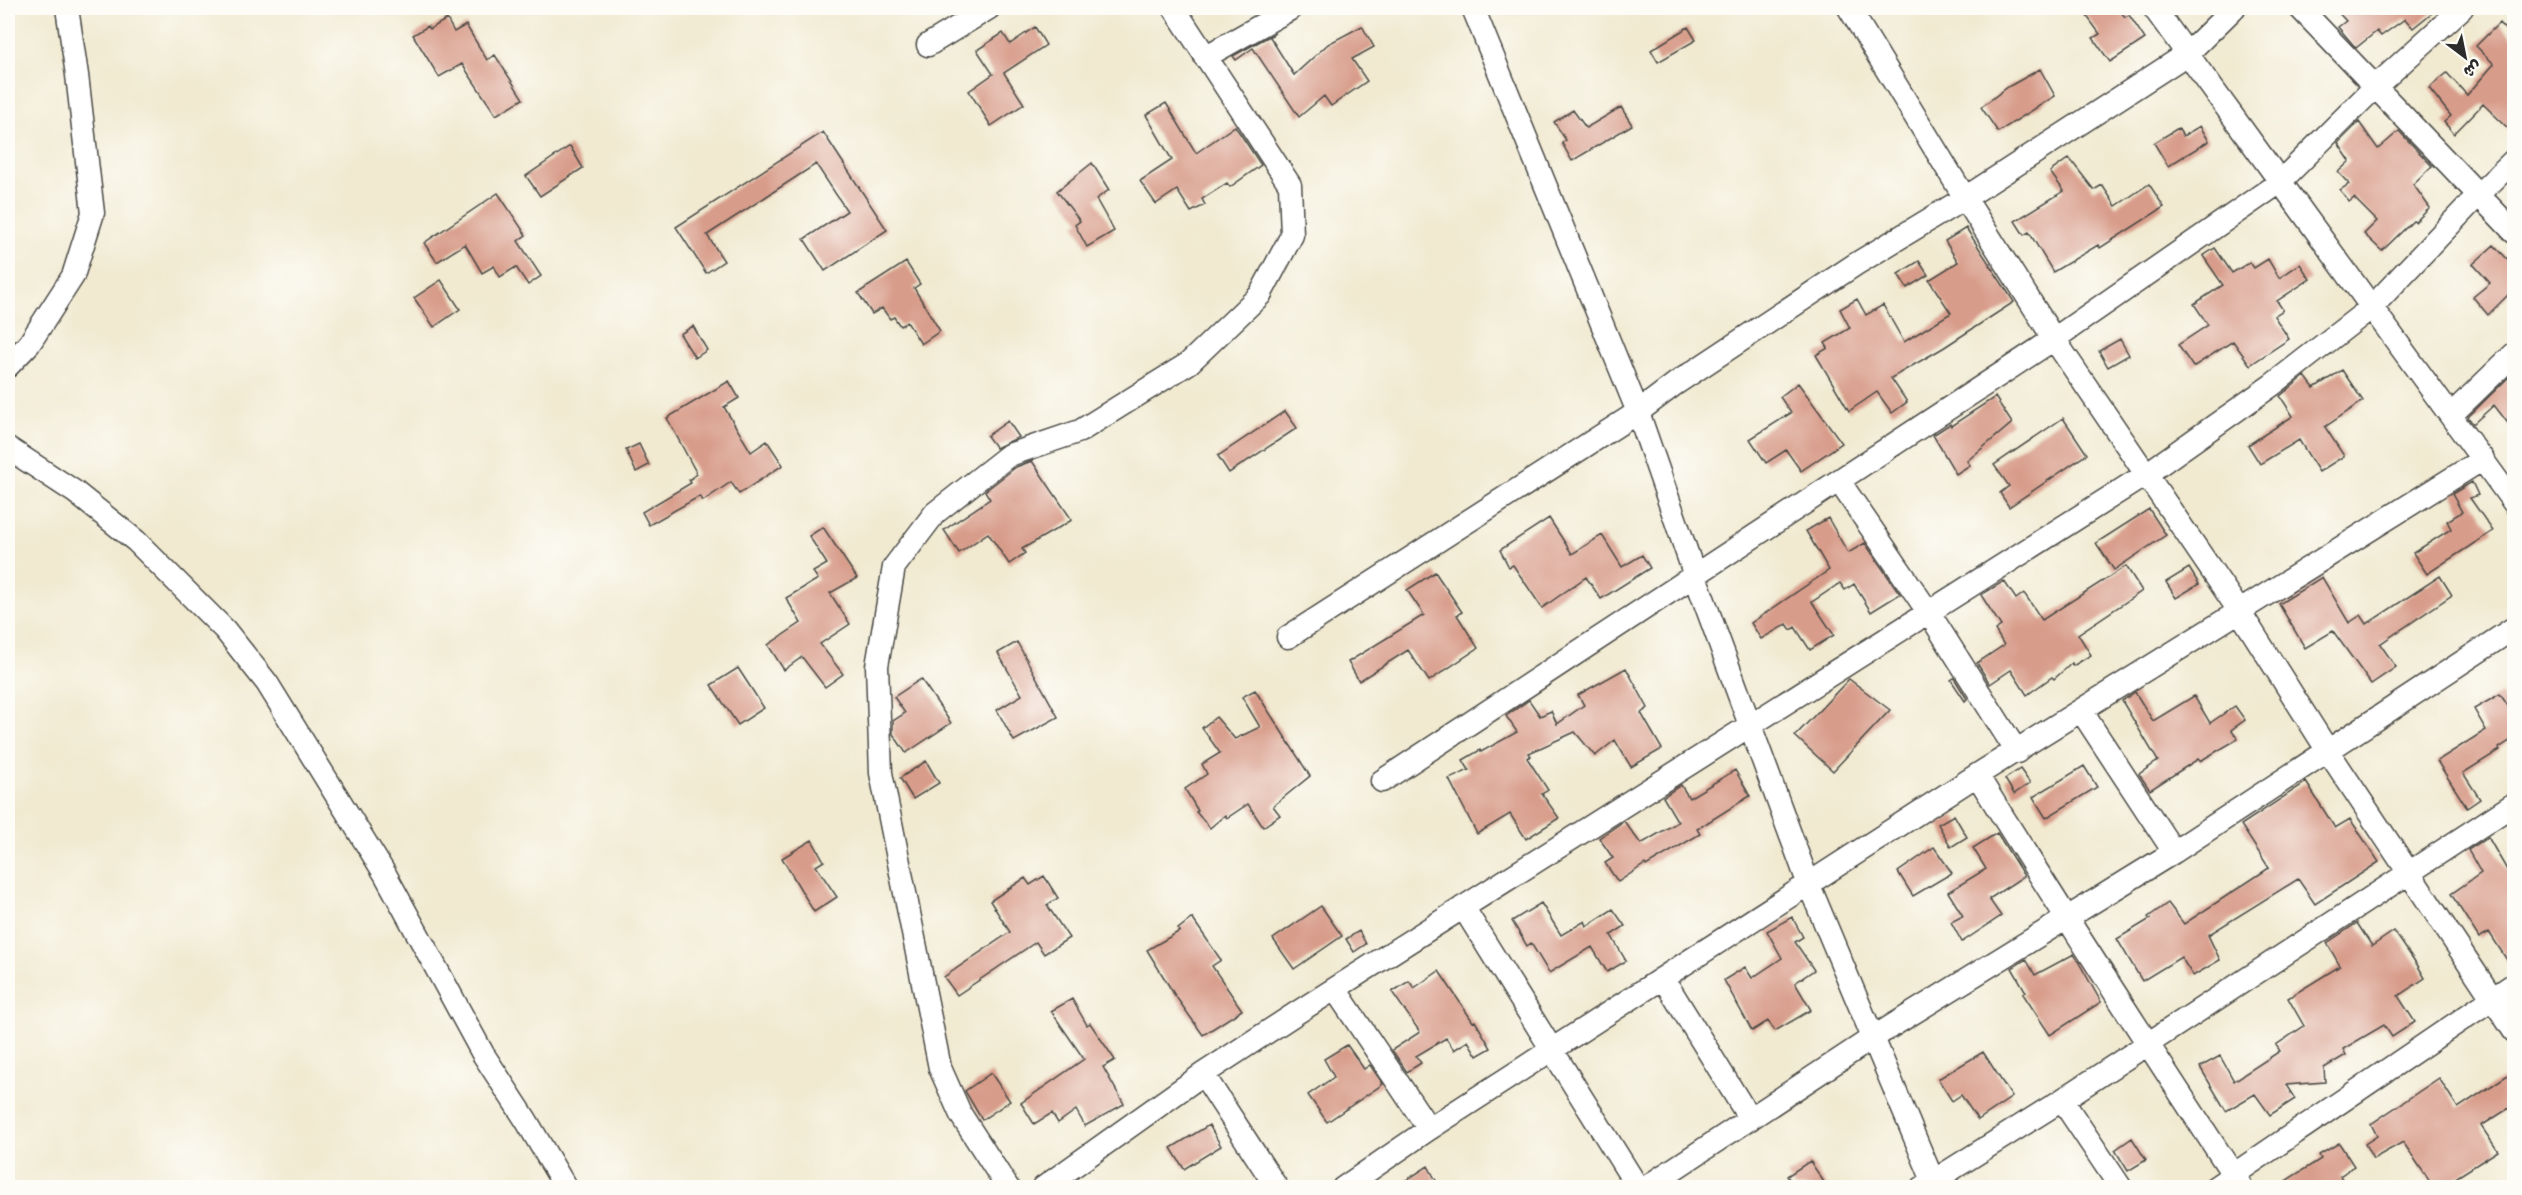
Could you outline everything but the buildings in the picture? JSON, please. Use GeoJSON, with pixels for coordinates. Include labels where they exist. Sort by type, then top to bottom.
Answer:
{"type":"FeatureCollection","features":[{"type":"Feature","properties":{"kind":"street"},"geometry":{"type":"LineString","coordinates":[[8,366],[29,344],[73,276],[93,213],[67,8]]}},
{"type":"Feature","properties":{"kind":"street"},"geometry":{"type":"LineString","coordinates":[[928,45],[988,8]]}},
{"type":"Feature","properties":{"kind":"street"},"geometry":{"type":"LineString","coordinates":[[1008,1188],[961,1115],[940,1068],[881,773],[877,666],[894,567],[935,513],[1009,455],[1080,431],[1189,363],[1260,294],[1292,235],[1290,185],[1174,8]]}},
{"type":"Feature","properties":{"kind":"street"},"geometry":{"type":"LineString","coordinates":[[1205,57],[1292,8]]}},
{"type":"Feature","properties":{"kind":"street"},"geometry":{"type":"LineString","coordinates":[[1473,8],[1638,412],[1695,576],[1809,885],[1874,1038],[1930,1185],[2514,804]]}},
{"type":"Feature","properties":{"kind":"street"},"geometry":{"type":"LineString","coordinates":[[1849,8],[2054,339],[2240,612],[2328,752],[2514,1031]]}},
{"type":"Feature","properties":{"kind":"street"},"geometry":{"type":"LineString","coordinates":[[2154,8],[2452,414],[2514,503]]}},
{"type":"Feature","properties":{"kind":"street"},"geometry":{"type":"LineString","coordinates":[[1288,638],[1638,412],[1675,384],[1856,264],[1965,198],[2187,54],[2234,8]]}},
{"type":"Feature","properties":{"kind":"street"},"geometry":{"type":"LineString","coordinates":[[2300,8],[2514,232]]}},
{"type":"Feature","properties":{"kind":"street"},"geometry":{"type":"LineString","coordinates":[[1382,781],[2054,339],[2280,182],[2375,87],[2462,8]]}},
{"type":"Feature","properties":{"kind":"street"},"geometry":{"type":"LineString","coordinates":[[1043,1188],[1203,1074],[2145,475],[2272,385],[2372,307],[2514,160]]}},
{"type":"Feature","properties":{"kind":"street"},"geometry":{"type":"LineString","coordinates":[[2452,414],[2514,354]]}},
{"type":"Feature","properties":{"kind":"street"},"geometry":{"type":"LineString","coordinates":[[8,448],[75,492],[136,541],[225,630],[267,683],[385,874],[483,1054],[526,1120],[566,1188]]}},
{"type":"Feature","properties":{"kind":"street"},"geometry":{"type":"LineString","coordinates":[[1343,1188],[1429,1129],[1977,775],[2082,712],[2484,459]]}},
{"type":"Feature","properties":{"kind":"street"},"geometry":{"type":"LineString","coordinates":[[1839,481],[1929,613],[2017,752]]}},
{"type":"Feature","properties":{"kind":"street"},"geometry":{"type":"LineString","coordinates":[[1645,1188],[1874,1038],[2174,852],[2514,628]]}},
{"type":"Feature","properties":{"kind":"street"},"geometry":{"type":"LineString","coordinates":[[2082,712],[2174,852]]}},
{"type":"Feature","properties":{"kind":"street"},"geometry":{"type":"LineString","coordinates":[[1977,775],[2066,920],[2238,1181]]}},
{"type":"Feature","properties":{"kind":"street"},"geometry":{"type":"LineString","coordinates":[[1463,907],[1638,1188]]}},
{"type":"Feature","properties":{"kind":"street"},"geometry":{"type":"LineString","coordinates":[[1663,978],[1750,1119]]}},
{"type":"Feature","properties":{"kind":"street"},"geometry":{"type":"LineString","coordinates":[[2214,1188],[2238,1181],[2514,984]]}},
{"type":"Feature","properties":{"kind":"street"},"geometry":{"type":"LineString","coordinates":[[1335,989],[1429,1129]]}},
{"type":"Feature","properties":{"kind":"street"},"geometry":{"type":"LineString","coordinates":[[1203,1074],[1277,1188]]}},
{"type":"Feature","properties":{"kind":"street"},"geometry":{"type":"LineString","coordinates":[[2062,1100],[2121,1188]]}}]}
